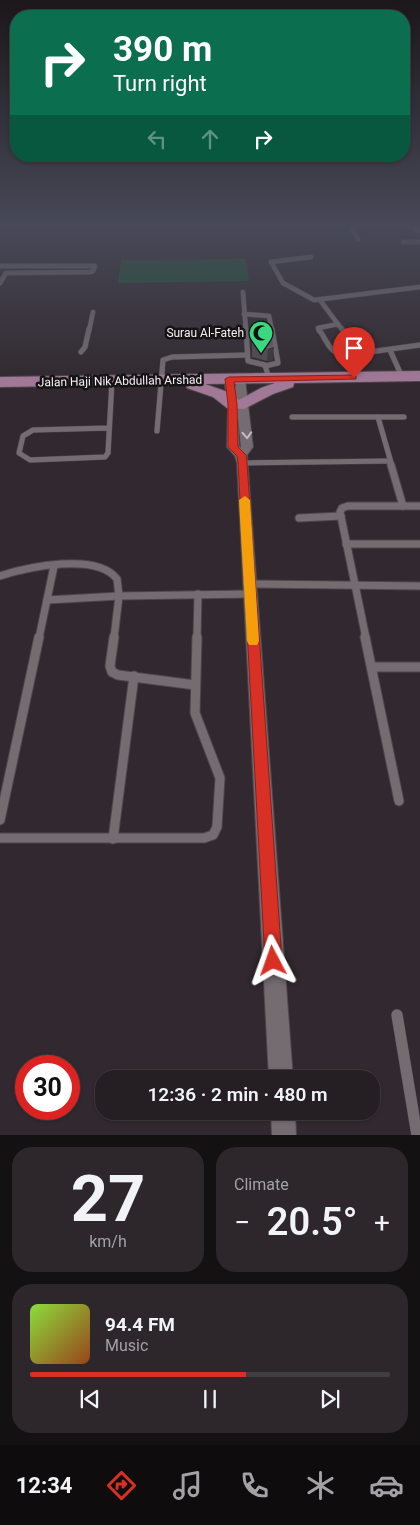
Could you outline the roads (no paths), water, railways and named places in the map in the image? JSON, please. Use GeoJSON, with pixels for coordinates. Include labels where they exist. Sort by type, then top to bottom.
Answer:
{"type":"FeatureCollection","features":[{"type":"Feature","properties":{"kind":"main road","name":"Jalan Haji Nik Abdullah Arshad"},"geometry":{"type":"LineString","coordinates":[[0,382],[235,379],[267,372],[337,378],[420,376]]}},
{"type":"Feature","properties":{"kind":"main road"},"geometry":{"type":"LineString","coordinates":[[161,381],[202,387],[238,404],[285,385],[337,378]]}},
{"type":"Feature","properties":{"kind":"street"},"geometry":{"type":"LineString","coordinates":[[235,379],[238,404],[233,447],[242,459],[280,1070]]}},
{"type":"Feature","properties":{"kind":"street"},"geometry":{"type":"LineString","coordinates":[[283,1120],[284,1135]]}},
{"type":"Feature","properties":{"kind":"lane"},"geometry":{"type":"LineString","coordinates":[[279,277],[283,283],[310,298],[320,300],[420,287]]}},
{"type":"Feature","properties":{"kind":"lane"},"geometry":{"type":"LineString","coordinates":[[243,292],[244,314],[248,362],[267,372],[278,363],[269,316],[265,314],[244,314]]}},
{"type":"Feature","properties":{"kind":"lane"},"geometry":{"type":"LineString","coordinates":[[320,300],[362,354]]}},
{"type":"Feature","properties":{"kind":"lane"},"geometry":{"type":"LineString","coordinates":[[81,352],[85,347],[93,312]]}},
{"type":"Feature","properties":{"kind":"lane"},"geometry":{"type":"LineString","coordinates":[[338,324],[318,328],[332,352],[343,356],[420,345]]}},
{"type":"Feature","properties":{"kind":"lane"},"geometry":{"type":"LineString","coordinates":[[390,350],[402,377]]}},
{"type":"Feature","properties":{"kind":"lane"},"geometry":{"type":"LineString","coordinates":[[157,431],[162,362],[168,358],[247,355]]}},
{"type":"Feature","properties":{"kind":"lane"},"geometry":{"type":"LineString","coordinates":[[109,428],[33,430],[23,436],[20,453],[28,459],[102,458],[108,453],[112,381]]}},
{"type":"Feature","properties":{"kind":"lane"},"geometry":{"type":"LineString","coordinates":[[292,417],[404,417]]}},
{"type":"Feature","properties":{"kind":"lane"},"geometry":{"type":"LineString","coordinates":[[378,417],[403,506]]}},
{"type":"Feature","properties":{"kind":"lane"},"geometry":{"type":"LineString","coordinates":[[242,459],[390,461]]}},
{"type":"Feature","properties":{"kind":"lane"},"geometry":{"type":"LineString","coordinates":[[399,801],[340,510],[344,506],[420,506]]}},
{"type":"Feature","properties":{"kind":"lane"},"geometry":{"type":"LineString","coordinates":[[299,518],[341,516]]}},
{"type":"Feature","properties":{"kind":"lane"},"geometry":{"type":"LineString","coordinates":[[346,544],[420,544]]}},
{"type":"Feature","properties":{"kind":"lane"},"geometry":{"type":"LineString","coordinates":[[0,576],[28,568],[54,566],[92,565],[106,569],[119,582],[110,669],[115,674],[195,685]]}},
{"type":"Feature","properties":{"kind":"lane"},"geometry":{"type":"LineString","coordinates":[[0,820],[54,566]]}},
{"type":"Feature","properties":{"kind":"lane"},"geometry":{"type":"LineString","coordinates":[[47,600],[198,594],[250,589],[420,586]]}},
{"type":"Feature","properties":{"kind":"lane"},"geometry":{"type":"LineString","coordinates":[[0,838],[204,838],[216,832],[219,774],[195,716],[198,594]]}},
{"type":"Feature","properties":{"kind":"lane"},"geometry":{"type":"LineString","coordinates":[[372,667],[420,667]]}},
{"type":"Feature","properties":{"kind":"lane"},"geometry":{"type":"LineString","coordinates":[[113,839],[134,676]]}},
{"type":"Feature","properties":{"kind":"lane"},"geometry":{"type":"LineString","coordinates":[[397,1016],[417,1135]]}},
{"type":"Feature","properties":{"kind":"place","name":"Surau Al-Fateh"},"geometry":{"type":"Point","coordinates":[261,354]}}]}
